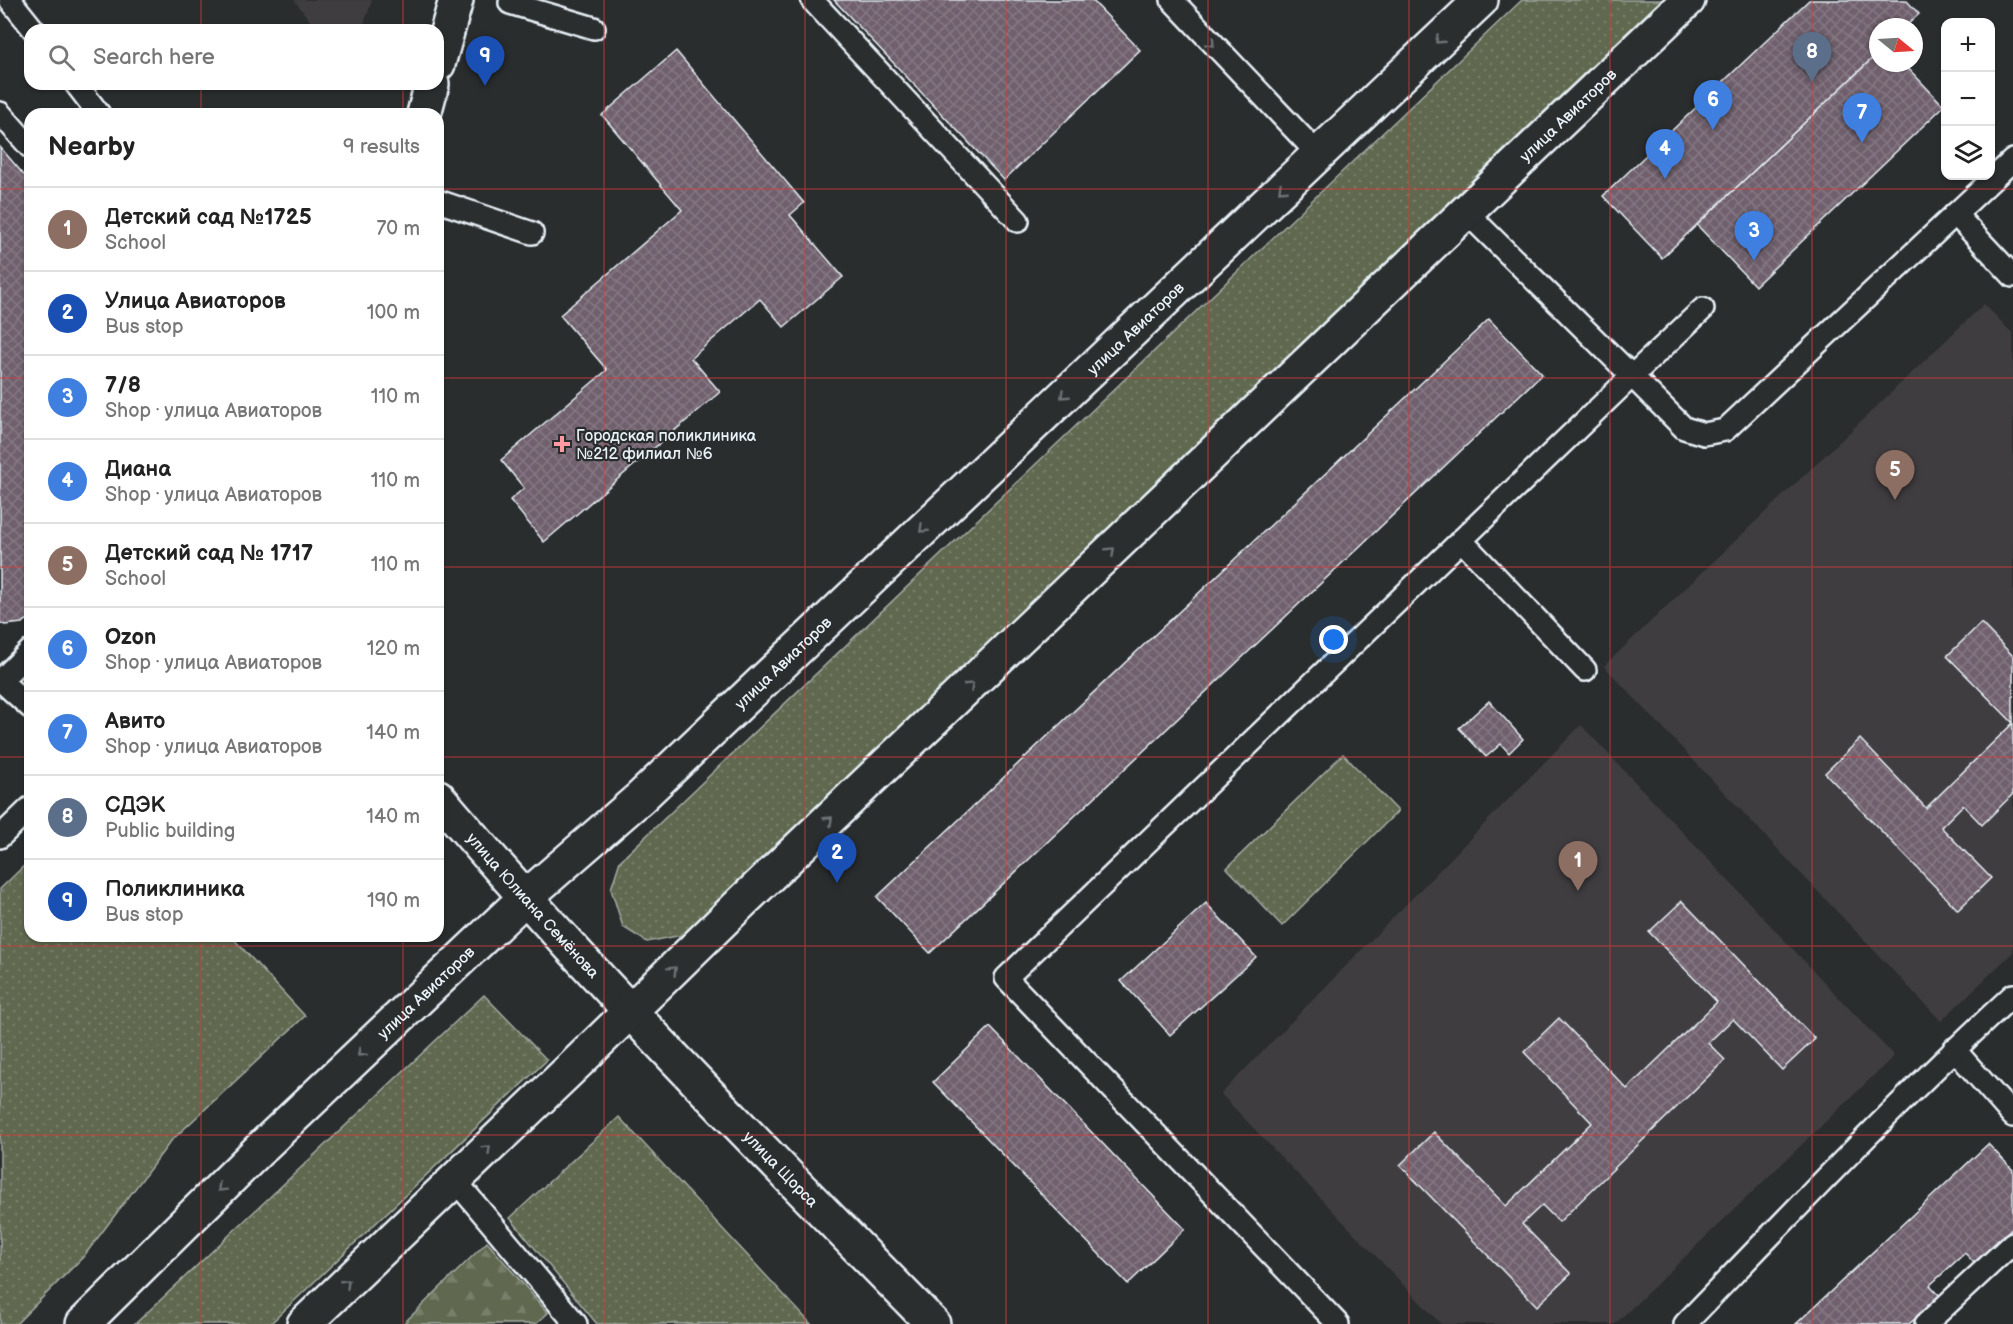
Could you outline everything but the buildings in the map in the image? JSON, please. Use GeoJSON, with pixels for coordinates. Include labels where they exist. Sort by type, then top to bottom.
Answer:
{"type":"FeatureCollection","features":[{"type":"Feature","properties":{"kind":"street"},"geometry":{"type":"LineString","coordinates":[[444,43],[456,0]]}},
{"type":"Feature","properties":{"kind":"street","name":"улица Авиаторов"},"geometry":{"type":"LineString","coordinates":[[83,1324],[264,1145],[526,897],[640,798],[1481,0]]}},
{"type":"Feature","properties":{"kind":"street","name":"улица Авиаторов"},"geometry":{"type":"LineString","coordinates":[[303,1324],[1688,0]]}},
{"type":"Feature","properties":{"kind":"street"},"geometry":{"type":"LineString","coordinates":[[426,108],[430,90]]}},
{"type":"Feature","properties":{"kind":"street","name":"улица Юлиана Семёнова"},"geometry":{"type":"LineString","coordinates":[[444,804],[526,897],[632,1011]]}},
{"type":"Feature","properties":{"kind":"street","name":"улица Щорса"},"geometry":{"type":"LineString","coordinates":[[632,1011],[933,1324]]}},
{"type":"Feature","properties":{"kind":"lane"},"geometry":{"type":"LineString","coordinates":[[10,0],[29,24]]}},
{"type":"Feature","properties":{"kind":"lane"},"geometry":{"type":"LineString","coordinates":[[812,0],[1018,221]]}},
{"type":"Feature","properties":{"kind":"lane"},"geometry":{"type":"LineString","coordinates":[[1172,0],[1318,154]]}},
{"type":"Feature","properties":{"kind":"lane"},"geometry":{"type":"LineString","coordinates":[[510,3],[594,28]]}},
{"type":"Feature","properties":{"kind":"lane"},"geometry":{"type":"LineString","coordinates":[[81,90],[94,108]]}},
{"type":"Feature","properties":{"kind":"lane"},"geometry":{"type":"LineString","coordinates":[[0,113],[24,140]]}},
{"type":"Feature","properties":{"kind":"lane"},"geometry":{"type":"LineString","coordinates":[[1466,212],[1684,428],[1704,434],[1725,430],[2013,160]]}},
{"type":"Feature","properties":{"kind":"lane"},"geometry":{"type":"LineString","coordinates":[[444,203],[532,233]]}},
{"type":"Feature","properties":{"kind":"lane"},"geometry":{"type":"LineString","coordinates":[[1955,214],[2013,276]]}},
{"type":"Feature","properties":{"kind":"lane"},"geometry":{"type":"LineString","coordinates":[[1338,1324],[1006,978],[1702,309]]}},
{"type":"Feature","properties":{"kind":"lane"},"geometry":{"type":"LineString","coordinates":[[1461,540],[1585,670]]}},
{"type":"Feature","properties":{"kind":"lane"},"geometry":{"type":"LineString","coordinates":[[24,657],[0,680],[24,702]]}},
{"type":"Feature","properties":{"kind":"lane"},"geometry":{"type":"LineString","coordinates":[[0,837],[24,814]]}},
{"type":"Feature","properties":{"kind":"lane"},"geometry":{"type":"LineString","coordinates":[[1686,1324],[1841,1162],[1954,1049],[2013,995]]}},
{"type":"Feature","properties":{"kind":"lane"},"geometry":{"type":"LineString","coordinates":[[1954,1049],[2013,1116]]}},
{"type":"Feature","properties":{"kind":"lane"},"geometry":{"type":"LineString","coordinates":[[454,1179],[576,1324]]}},
{"type":"Feature","properties":{"kind":"lane"},"geometry":{"type":"LineString","coordinates":[[1926,1324],[2013,1243]]}},
{"type":"Feature","properties":{"kind":"shaded area"},"geometry":{"type":"Polygon","coordinates":[[[294,0],[372,0],[364,24],[312,24],[294,0]]]}},
{"type":"Feature","properties":{"kind":"shaded area"},"geometry":{"type":"Polygon","coordinates":[[[1984,304],[2013,334],[2013,952],[1941,1021],[1604,666],[1984,304]]]}},
{"type":"Feature","properties":{"kind":"shaded area"},"geometry":{"type":"Polygon","coordinates":[[[1581,725],[1894,1056],[1615,1324],[1441,1324],[1221,1094],[1581,725]]]}},
{"type":"Feature","properties":{"kind":"green space"},"geometry":{"type":"Polygon","coordinates":[[[1522,0],[1661,0],[682,935],[647,942],[623,927],[611,889],[620,861],[1522,0]]]}},
{"type":"Feature","properties":{"kind":"green space"},"geometry":{"type":"Polygon","coordinates":[[[1343,754],[1398,811],[1282,926],[1227,868],[1343,754]]]}},
{"type":"Feature","properties":{"kind":"green space"},"geometry":{"type":"Polygon","coordinates":[[[24,866],[24,942],[237,942],[305,1016],[171,1141],[84,1256],[16,1324],[0,1324],[0,889],[24,866]]]}},
{"type":"Feature","properties":{"kind":"green space"},"geometry":{"type":"Polygon","coordinates":[[[484,995],[547,1060],[270,1324],[135,1324],[484,995]]]}},
{"type":"Feature","properties":{"kind":"green space"},"geometry":{"type":"Polygon","coordinates":[[[619,1117],[811,1324],[597,1324],[510,1218],[619,1117]]]}},
{"type":"Feature","properties":{"kind":"green space"},"geometry":{"type":"Polygon","coordinates":[[[487,1242],[548,1313],[536,1324],[403,1324],[487,1242]]]}},
{"type":"Feature","properties":{"kind":"place","name":"СДЭК"},"geometry":{"type":"Point","coordinates":[1812,82]}},
{"type":"Feature","properties":{"kind":"place","name":"Поликлиника"},"geometry":{"type":"Point","coordinates":[485,86]}},
{"type":"Feature","properties":{"kind":"place","name":"Ozon"},"geometry":{"type":"Point","coordinates":[1713,130]}},
{"type":"Feature","properties":{"kind":"place","name":"Авито"},"geometry":{"type":"Point","coordinates":[1862,143]}},
{"type":"Feature","properties":{"kind":"place","name":"Диана"},"geometry":{"type":"Point","coordinates":[1665,179]}},
{"type":"Feature","properties":{"kind":"place","name":"7/8"},"geometry":{"type":"Point","coordinates":[1754,261]}},
{"type":"Feature","properties":{"kind":"place","name":"Городская поликлиника №212 филиал №6"},"geometry":{"type":"Point","coordinates":[562,444]}},
{"type":"Feature","properties":{"kind":"place","name":"Детский сад № 1717"},"geometry":{"type":"Point","coordinates":[1895,500]}},
{"type":"Feature","properties":{"kind":"place","name":"Улица Авиаторов"},"geometry":{"type":"Point","coordinates":[837,883]}},
{"type":"Feature","properties":{"kind":"place","name":"Детский сад №1725"},"geometry":{"type":"Point","coordinates":[1578,891]}}]}
